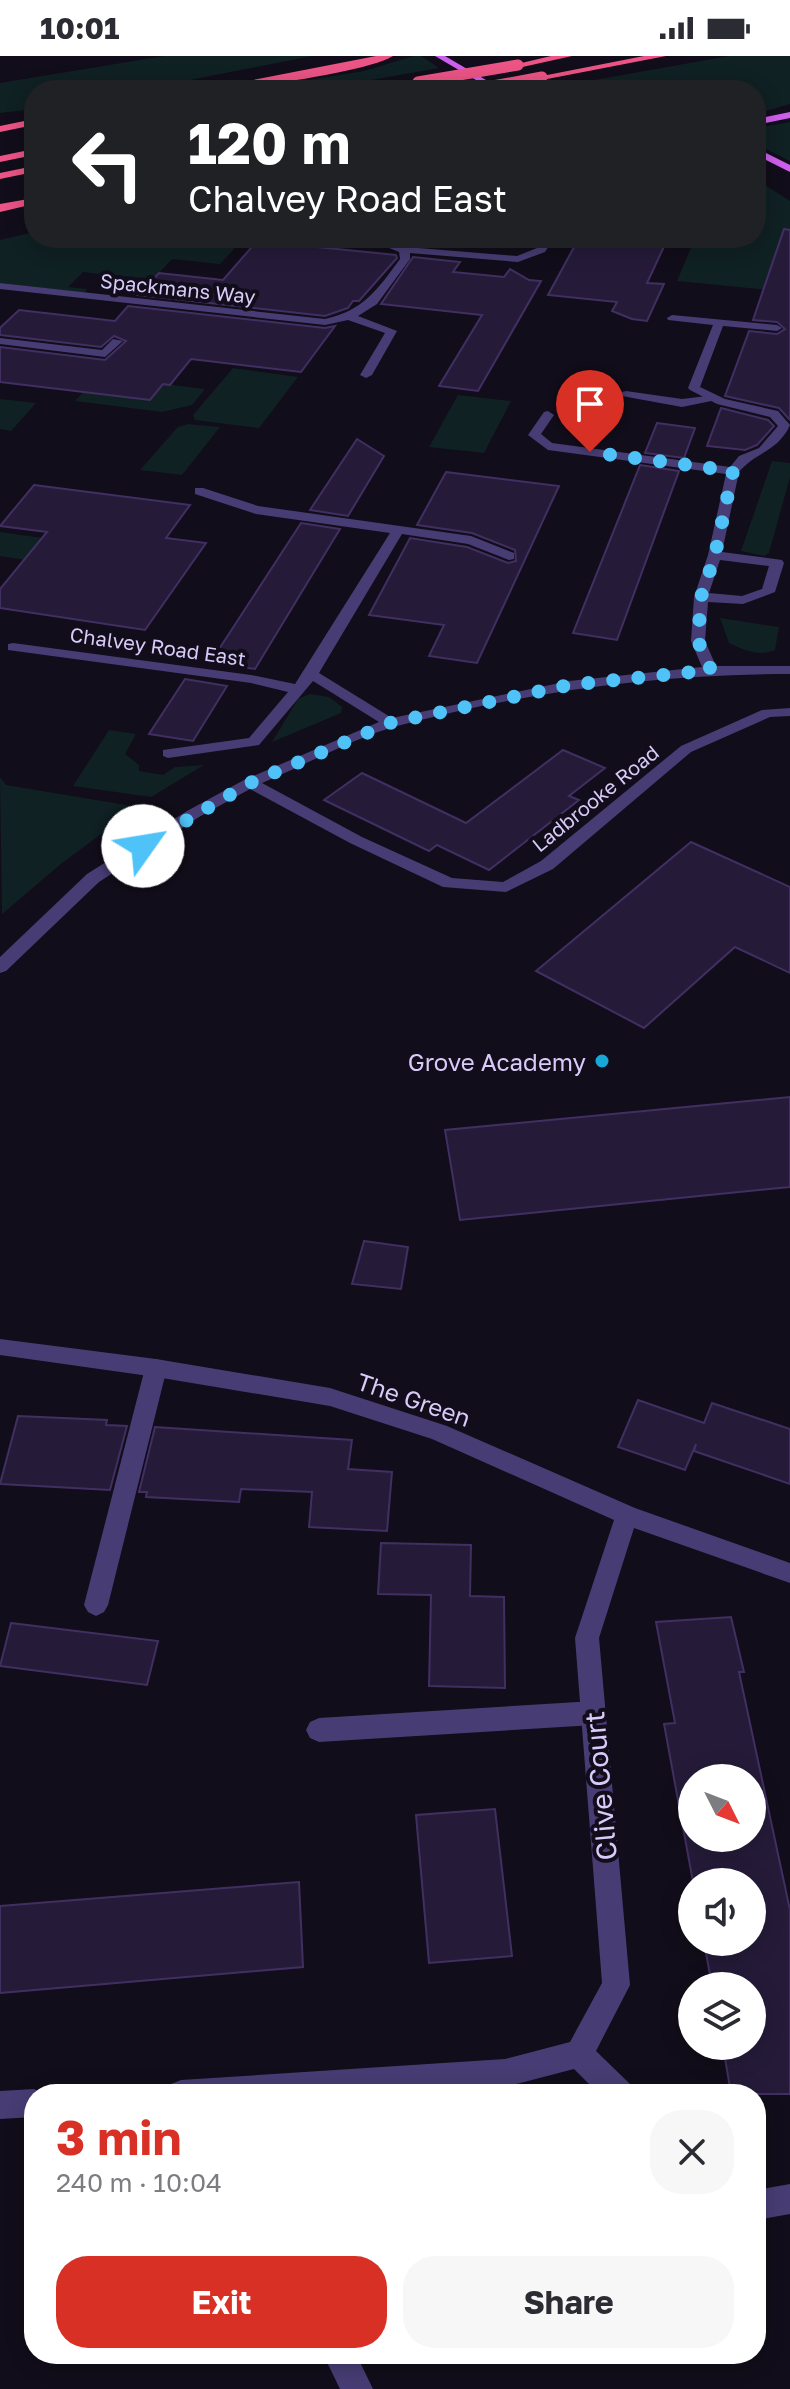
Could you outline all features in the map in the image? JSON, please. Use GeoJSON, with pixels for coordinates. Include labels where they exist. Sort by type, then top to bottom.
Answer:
{"type":"FeatureCollection","features":[{"type":"Feature","properties":{"kind":"highway"},"geometry":{"type":"LineString","coordinates":[[266,80],[388,56]]}},
{"type":"Feature","properties":{"kind":"highway"},"geometry":{"type":"LineString","coordinates":[[430,80],[568,56]]}},
{"type":"Feature","properties":{"kind":"highway"},"geometry":{"type":"LineString","coordinates":[[525,80],[661,56]]}},
{"type":"Feature","properties":{"kind":"highway"},"geometry":{"type":"LineString","coordinates":[[0,129],[24,124]]}},
{"type":"Feature","properties":{"kind":"highway"},"geometry":{"type":"LineString","coordinates":[[0,159],[24,154]]}},
{"type":"Feature","properties":{"kind":"highway"},"geometry":{"type":"LineString","coordinates":[[0,176],[24,171]]}},
{"type":"Feature","properties":{"kind":"highway"},"geometry":{"type":"LineString","coordinates":[[0,208],[24,203]]}},
{"type":"Feature","properties":{"kind":"main road"},"geometry":{"type":"LineString","coordinates":[[439,56],[481,80]]}},
{"type":"Feature","properties":{"kind":"main road"},"geometry":{"type":"LineString","coordinates":[[766,120],[790,115]]}},
{"type":"Feature","properties":{"kind":"main road"},"geometry":{"type":"LineString","coordinates":[[766,156],[790,169]]}},
{"type":"Feature","properties":{"kind":"street"},"geometry":{"type":"LineString","coordinates":[[400,248],[518,259],[542,248]]}},
{"type":"Feature","properties":{"kind":"street"},"geometry":{"type":"LineString","coordinates":[[352,318],[370,307],[405,259],[404,250]]}},
{"type":"Feature","properties":{"kind":"street","name":"Spackmans Way"},"geometry":{"type":"LineString","coordinates":[[0,286],[14,293],[325,322],[352,318],[391,331],[366,375]]}},
{"type":"Feature","properties":{"kind":"street"},"geometry":{"type":"LineString","coordinates":[[672,318],[777,328]]}},
{"type":"Feature","properties":{"kind":"street"},"geometry":{"type":"LineString","coordinates":[[711,670],[698,641],[701,597],[715,555],[733,471],[743,459],[763,451],[785,426],[774,414],[715,399],[694,388],[719,323]]}},
{"type":"Feature","properties":{"kind":"street"},"geometry":{"type":"LineString","coordinates":[[0,341],[105,354],[117,341]]}},
{"type":"Feature","properties":{"kind":"street"},"geometry":{"type":"LineString","coordinates":[[626,394],[682,403],[715,399]]}},
{"type":"Feature","properties":{"kind":"street"},"geometry":{"type":"LineString","coordinates":[[548,415],[534,435],[548,446],[733,471]]}},
{"type":"Feature","properties":{"kind":"street"},"geometry":{"type":"LineString","coordinates":[[199,491],[256,510],[471,540],[509,556]]}},
{"type":"Feature","properties":{"kind":"street"},"geometry":{"type":"LineString","coordinates":[[168,753],[254,742],[311,674],[398,531]]}},
{"type":"Feature","properties":{"kind":"street"},"geometry":{"type":"LineString","coordinates":[[701,597],[743,600],[768,592],[783,563],[715,555]]}},
{"type":"Feature","properties":{"kind":"street","name":"Chalvey Road East"},"geometry":{"type":"LineString","coordinates":[[13,647],[251,679],[296,689]]}},
{"type":"Feature","properties":{"kind":"street"},"geometry":{"type":"LineString","coordinates":[[0,967],[93,878],[193,814],[250,783],[390,723],[569,685],[711,670],[790,670]]}},
{"type":"Feature","properties":{"kind":"street"},"geometry":{"type":"LineString","coordinates":[[311,674],[390,723]]}},
{"type":"Feature","properties":{"kind":"street","name":"Ladbrooke Road"},"geometry":{"type":"LineString","coordinates":[[250,783],[356,840],[449,883],[506,887],[547,865],[686,749],[767,713],[790,712]]}},
{"type":"Feature","properties":{"kind":"street","name":"The Green"},"geometry":{"type":"LineString","coordinates":[[0,1347],[156,1368],[330,1397],[439,1432],[627,1515],[790,1573]]}},
{"type":"Feature","properties":{"kind":"street"},"geometry":{"type":"LineString","coordinates":[[96,1605],[156,1368]]}},
{"type":"Feature","properties":{"kind":"street","name":"Clive Court"},"geometry":{"type":"LineString","coordinates":[[579,2054],[616,1985],[587,1638],[627,1515]]}},
{"type":"Feature","properties":{"kind":"street"},"geometry":{"type":"LineString","coordinates":[[319,1730],[594,1713]]}},
{"type":"Feature","properties":{"kind":"street"},"geometry":{"type":"LineString","coordinates":[[421,2084],[505,2073],[579,2054],[610,2084]]}},
{"type":"Feature","properties":{"kind":"street"},"geometry":{"type":"LineString","coordinates":[[0,2105],[24,2104]]}},
{"type":"Feature","properties":{"kind":"street"},"geometry":{"type":"LineString","coordinates":[[766,2203],[790,2199]]}},
{"type":"Feature","properties":{"kind":"street"},"geometry":{"type":"LineString","coordinates":[[344,2364],[357,2389]]}},
{"type":"Feature","properties":{"kind":"shaded area"},"geometry":{"type":"Polygon","coordinates":[[[164,56],[312,56],[190,80],[24,80],[24,110],[0,113],[0,83],[164,56]]]}},
{"type":"Feature","properties":{"kind":"shaded area"},"geometry":{"type":"Polygon","coordinates":[[[414,56],[421,56],[439,68],[371,80],[308,80],[364,71],[414,56]]]}},
{"type":"Feature","properties":{"kind":"shaded area"},"geometry":{"type":"Polygon","coordinates":[[[729,56],[790,56],[790,104],[766,111],[766,80],[594,80],[729,56]]]}},
{"type":"Feature","properties":{"kind":"shaded area"},"geometry":{"type":"Polygon","coordinates":[[[790,122],[790,161],[766,149],[766,126],[790,122]]]}},
{"type":"Feature","properties":{"kind":"shaded area"},"geometry":{"type":"Polygon","coordinates":[[[766,185],[790,201],[790,292],[677,281],[691,248],[766,248],[766,185]]]}},
{"type":"Feature","properties":{"kind":"shaded area"},"geometry":{"type":"Polygon","coordinates":[[[24,234],[24,248],[235,248],[220,264],[172,259],[139,294],[127,293],[140,278],[83,272],[68,287],[87,289],[84,293],[0,283],[0,240],[24,234]]]}},
{"type":"Feature","properties":{"kind":"shaded area"},"geometry":{"type":"Polygon","coordinates":[[[233,368],[298,377],[259,428],[195,420],[193,415],[233,368]]]}},
{"type":"Feature","properties":{"kind":"shaded area"},"geometry":{"type":"Polygon","coordinates":[[[98,376],[205,389],[192,405],[162,412],[75,401],[98,376]]]}},
{"type":"Feature","properties":{"kind":"shaded area"},"geometry":{"type":"Polygon","coordinates":[[[458,395],[511,401],[484,453],[429,447],[458,395]]]}},
{"type":"Feature","properties":{"kind":"shaded area"},"geometry":{"type":"Polygon","coordinates":[[[0,399],[36,403],[11,431],[0,429],[0,399]]]}},
{"type":"Feature","properties":{"kind":"shaded area"},"geometry":{"type":"Polygon","coordinates":[[[188,424],[220,427],[182,475],[140,470],[178,427],[188,424]]]}},
{"type":"Feature","properties":{"kind":"shaded area"},"geometry":{"type":"Polygon","coordinates":[[[772,461],[790,463],[790,477],[769,553],[764,556],[741,551],[772,461]]]}},
{"type":"Feature","properties":{"kind":"shaded area"},"geometry":{"type":"Polygon","coordinates":[[[0,532],[71,542],[39,562],[0,556],[0,532]]]}},
{"type":"Feature","properties":{"kind":"shaded area"},"geometry":{"type":"Polygon","coordinates":[[[720,618],[779,627],[775,650],[757,653],[729,643],[720,618]]]}},
{"type":"Feature","properties":{"kind":"shaded area"},"geometry":{"type":"Polygon","coordinates":[[[310,694],[329,697],[342,707],[341,713],[272,742],[298,699],[310,694]]]}},
{"type":"Feature","properties":{"kind":"shaded area"},"geometry":{"type":"Polygon","coordinates":[[[109,730],[136,734],[125,754],[139,765],[139,771],[163,775],[175,767],[204,765],[151,797],[73,786],[109,730]]]}},
{"type":"Feature","properties":{"kind":"shaded area"},"geometry":{"type":"Polygon","coordinates":[[[0,777],[6,785],[132,806],[131,812],[62,863],[2,914],[0,777]]]}},
{"type":"Feature","properties":{"kind":"building"},"geometry":{"type":"Polygon","coordinates":[[[784,229],[790,230],[790,420],[779,408],[725,396],[749,331],[777,334],[785,329],[777,322],[753,320],[784,229]]]}},
{"type":"Feature","properties":{"kind":"building"},"geometry":{"type":"Polygon","coordinates":[[[251,248],[326,248],[396,255],[397,258],[359,301],[353,301],[348,308],[325,316],[138,295],[159,273],[223,280],[251,248]]]}},
{"type":"Feature","properties":{"kind":"building"},"geometry":{"type":"Polygon","coordinates":[[[574,248],[663,248],[647,283],[664,284],[647,321],[612,311],[617,302],[548,295],[574,248]]]}},
{"type":"Feature","properties":{"kind":"building"},"geometry":{"type":"Polygon","coordinates":[[[413,257],[460,262],[453,272],[504,277],[510,269],[529,280],[541,281],[478,391],[439,386],[482,315],[381,304],[413,257]]]}},
{"type":"Feature","properties":{"kind":"building"},"geometry":{"type":"Polygon","coordinates":[[[128,306],[325,328],[335,326],[301,372],[191,359],[170,385],[163,384],[150,400],[0,382],[0,347],[105,360],[126,341],[114,336],[101,347],[0,335],[0,328],[19,310],[115,321],[128,306]]]}},
{"type":"Feature","properties":{"kind":"building"},"geometry":{"type":"Polygon","coordinates":[[[721,408],[768,420],[774,426],[757,445],[745,450],[707,446],[721,408]]]}},
{"type":"Feature","properties":{"kind":"building"},"geometry":{"type":"Polygon","coordinates":[[[657,423],[695,428],[684,458],[645,453],[657,423]]]}},
{"type":"Feature","properties":{"kind":"building"},"geometry":{"type":"Polygon","coordinates":[[[357,439],[384,456],[348,516],[310,510],[357,439]]]}},
{"type":"Feature","properties":{"kind":"building"},"geometry":{"type":"Polygon","coordinates":[[[640,465],[679,471],[617,640],[573,633],[640,465]]]}},
{"type":"Feature","properties":{"kind":"building"},"geometry":{"type":"Polygon","coordinates":[[[446,472],[559,486],[477,663],[429,656],[444,625],[369,615],[410,538],[467,547],[508,563],[516,561],[515,550],[472,533],[417,525],[446,472]]]}},
{"type":"Feature","properties":{"kind":"building"},"geometry":{"type":"Polygon","coordinates":[[[34,485],[190,505],[166,538],[206,543],[145,630],[0,608],[0,589],[47,532],[0,526],[34,485]]]}},
{"type":"Feature","properties":{"kind":"building"},"geometry":{"type":"Polygon","coordinates":[[[301,523],[340,529],[255,669],[210,663],[301,523]]]}},
{"type":"Feature","properties":{"kind":"building"},"geometry":{"type":"Polygon","coordinates":[[[185,679],[227,686],[193,741],[149,734],[185,679]]]}},
{"type":"Feature","properties":{"kind":"building"},"geometry":{"type":"Polygon","coordinates":[[[563,750],[605,768],[569,796],[579,800],[489,870],[437,845],[429,851],[324,800],[362,773],[466,823],[563,750]]]}},
{"type":"Feature","properties":{"kind":"building"},"geometry":{"type":"Polygon","coordinates":[[[691,842],[790,887],[790,973],[735,947],[644,1028],[536,971],[691,842]]]}},
{"type":"Feature","properties":{"kind":"building"},"geometry":{"type":"Polygon","coordinates":[[[790,1097],[790,1187],[460,1220],[445,1130],[790,1097]]]}},
{"type":"Feature","properties":{"kind":"building"},"geometry":{"type":"Polygon","coordinates":[[[364,1241],[408,1247],[401,1289],[352,1284],[364,1241]]]}},
{"type":"Feature","properties":{"kind":"building"},"geometry":{"type":"Polygon","coordinates":[[[638,1400],[704,1423],[712,1403],[790,1429],[790,1484],[694,1451],[696,1444],[685,1470],[618,1447],[638,1400]]]}},
{"type":"Feature","properties":{"kind":"building"},"geometry":{"type":"Polygon","coordinates":[[[18,1416],[107,1420],[106,1425],[127,1426],[110,1490],[0,1484],[18,1416]]]}},
{"type":"Feature","properties":{"kind":"building"},"geometry":{"type":"Polygon","coordinates":[[[155,1427],[352,1440],[348,1469],[392,1472],[387,1531],[309,1527],[312,1492],[241,1489],[239,1502],[146,1497],[147,1492],[139,1492],[155,1427]]]}},
{"type":"Feature","properties":{"kind":"building"},"geometry":{"type":"Polygon","coordinates":[[[381,1543],[471,1545],[470,1596],[504,1597],[505,1688],[429,1686],[431,1595],[378,1594],[381,1543]]]}},
{"type":"Feature","properties":{"kind":"building"},"geometry":{"type":"Polygon","coordinates":[[[731,1617],[744,1672],[739,1672],[759,1764],[678,1764],[678,1800],[664,1724],[675,1723],[656,1622],[731,1617]]]}},
{"type":"Feature","properties":{"kind":"building"},"geometry":{"type":"Polygon","coordinates":[[[11,1623],[158,1641],[147,1685],[0,1666],[11,1623]]]}},
{"type":"Feature","properties":{"kind":"building"},"geometry":{"type":"Polygon","coordinates":[[[766,1798],[790,1910],[790,2094],[766,2094],[766,2084],[729,2084],[725,2060],[766,2060],[766,1972],[709,1972],[707,1956],[766,1956],[766,1868],[690,1868],[687,1852],[766,1852],[766,1798]]]}},
{"type":"Feature","properties":{"kind":"building"},"geometry":{"type":"Polygon","coordinates":[[[495,1809],[512,1956],[429,1963],[416,1815],[495,1809]]]}},
{"type":"Feature","properties":{"kind":"building"},"geometry":{"type":"Polygon","coordinates":[[[299,1882],[303,1967],[0,1993],[0,1906],[299,1882]]]}},
{"type":"Feature","properties":{"kind":"place","name":"Grove Academy"},"geometry":{"type":"Point","coordinates":[602,1061]}},
{"type":"Feature","properties":{"kind":"route"},"geometry":{"type":"LineString","coordinates":[[143,846],[250,783],[390,723],[569,685],[711,670],[698,641],[701,597],[715,555],[733,471],[590,452]]}}]}
